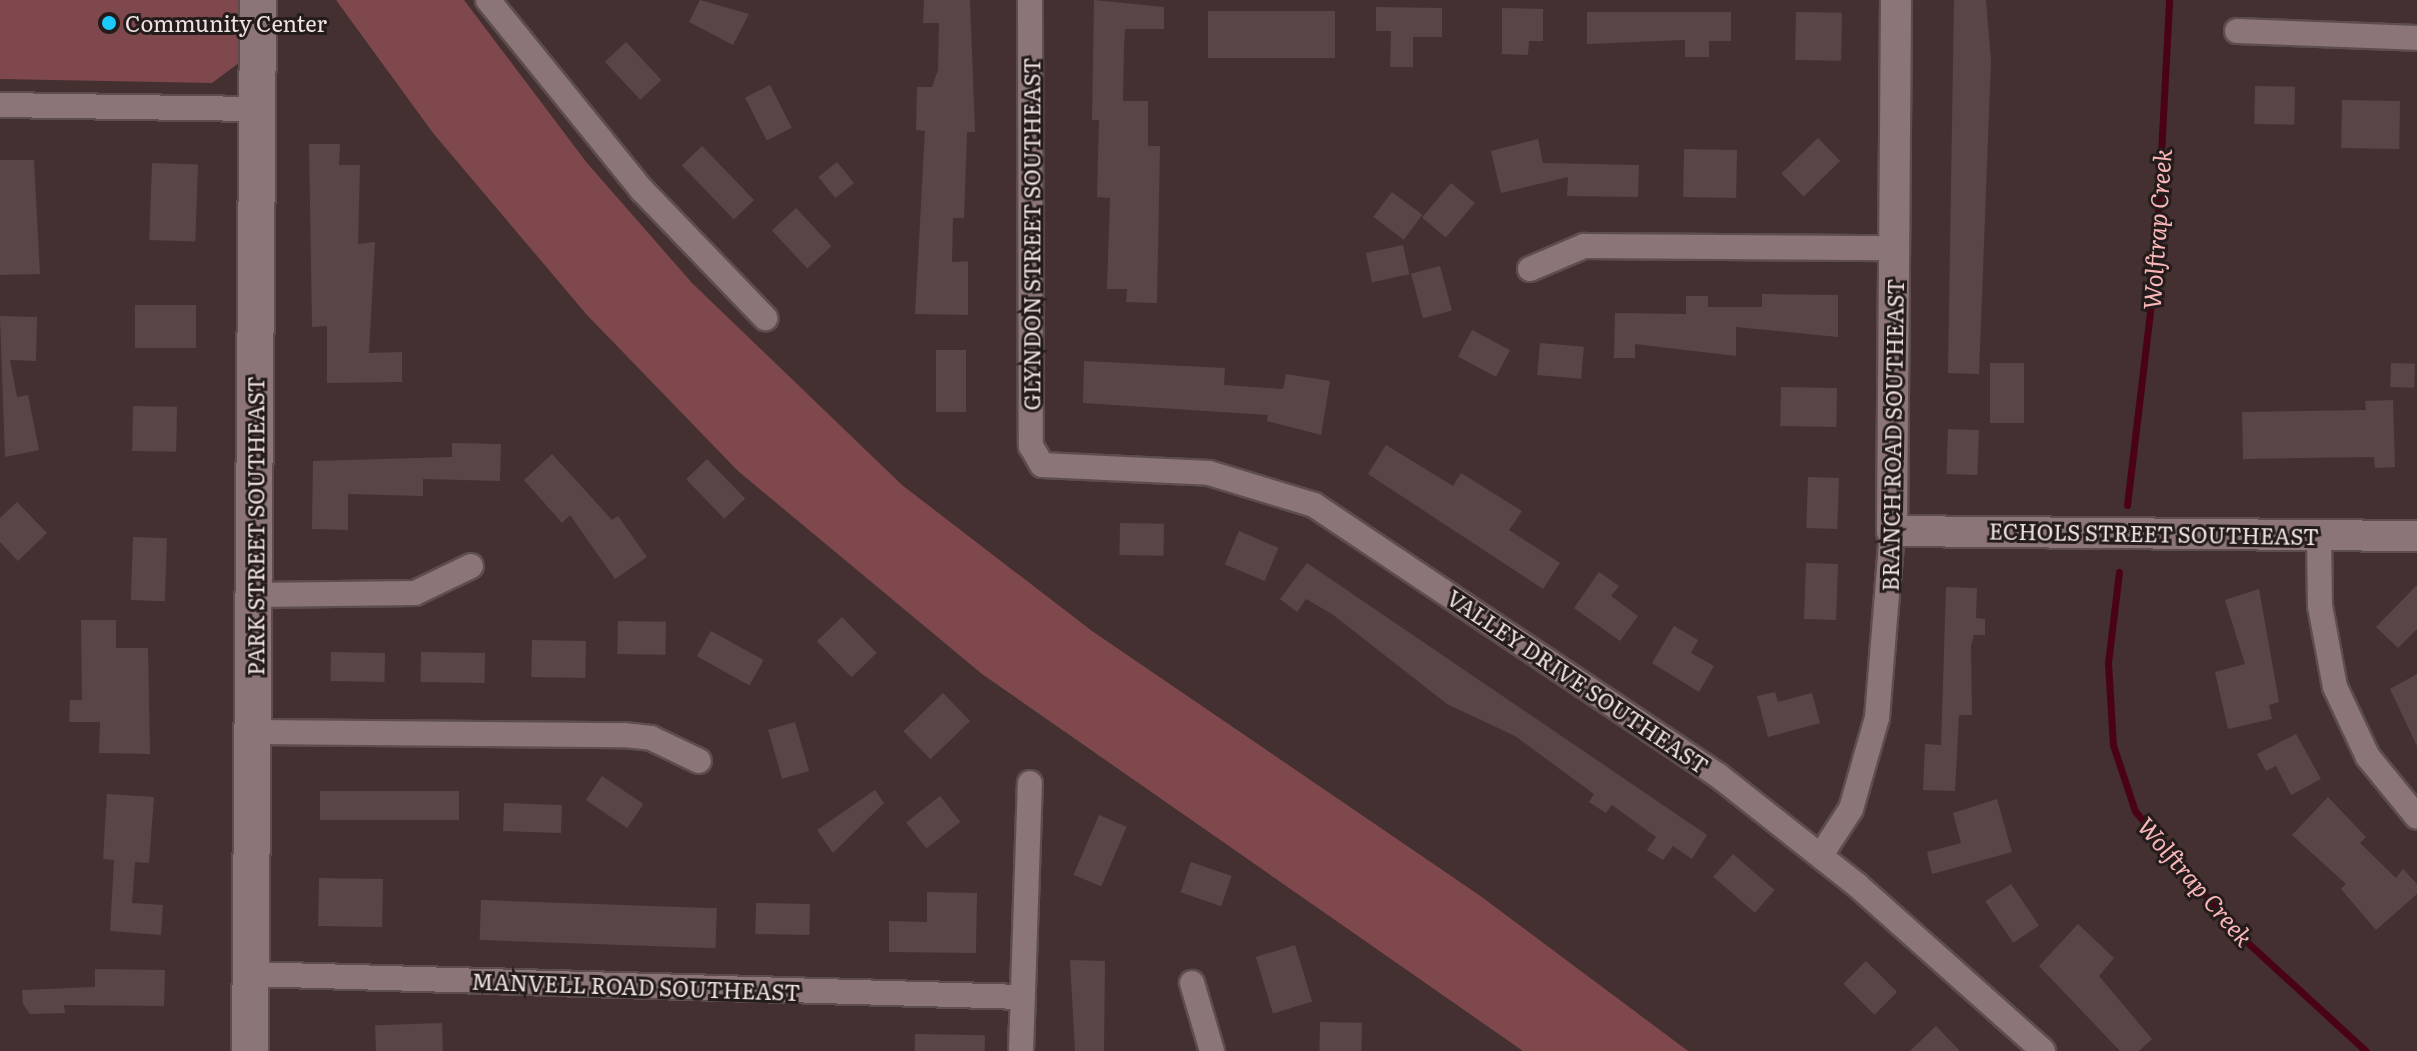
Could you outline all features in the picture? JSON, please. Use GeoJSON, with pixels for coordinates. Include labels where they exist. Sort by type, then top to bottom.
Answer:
{"type":"FeatureCollection","features":[{"type":"Feature","properties":{"kind":"main road","name":"PARK STREET SOUTHEAST"},"geometry":{"type":"LineString","coordinates":[[250,1051],[258,0]]}},
{"type":"Feature","properties":{"kind":"street"},"geometry":{"type":"LineString","coordinates":[[488,0],[642,190],[765,318]]}},
{"type":"Feature","properties":{"kind":"street","name":"GLYNDON STREET SOUTHEAST"},"geometry":{"type":"LineString","coordinates":[[1030,0],[1031,446],[1042,465]]}},
{"type":"Feature","properties":{"kind":"street","name":"BRANCH ROAD SOUTHEAST"},"geometry":{"type":"LineString","coordinates":[[1821,855],[1851,809],[1877,718],[1892,531],[1896,0]]}},
{"type":"Feature","properties":{"kind":"street"},"geometry":{"type":"LineString","coordinates":[[2237,31],[2417,38]]}},
{"type":"Feature","properties":{"kind":"street"},"geometry":{"type":"LineString","coordinates":[[0,105],[258,109]]}},
{"type":"Feature","properties":{"kind":"street"},"geometry":{"type":"LineString","coordinates":[[1530,269],[1584,246],[1894,248]]}},
{"type":"Feature","properties":{"kind":"street","name":"VALLEY DRIVE SOUTHEAST"},"geometry":{"type":"LineString","coordinates":[[1042,465],[1209,473],[1314,505],[1612,701],[1821,855],[2043,1051]]}},
{"type":"Feature","properties":{"kind":"street","name":"ECHOLS STREET SOUTHEAST"},"geometry":{"type":"LineString","coordinates":[[1892,531],[2417,536]]}},
{"type":"Feature","properties":{"kind":"street"},"geometry":{"type":"LineString","coordinates":[[2319,535],[2320,606],[2335,687],[2368,757],[2417,817]]}},
{"type":"Feature","properties":{"kind":"street"},"geometry":{"type":"LineString","coordinates":[[255,595],[415,593],[471,566]]}},
{"type":"Feature","properties":{"kind":"street"},"geometry":{"type":"LineString","coordinates":[[254,732],[624,735],[651,738],[699,761]]}},
{"type":"Feature","properties":{"kind":"street"},"geometry":{"type":"LineString","coordinates":[[1021,1051],[1030,783]]}},
{"type":"Feature","properties":{"kind":"street","name":"MANVELL ROAD SOUTHEAST"},"geometry":{"type":"LineString","coordinates":[[251,974],[1021,997]]}},
{"type":"Feature","properties":{"kind":"street"},"geometry":{"type":"LineString","coordinates":[[1192,983],[1212,1051]]}},
{"type":"Feature","properties":{"kind":"shaded area","name":"Community Center"},"geometry":{"type":"Polygon","coordinates":[[[0,0],[241,0],[240,62],[212,83],[0,79],[0,0]]]}},
{"type":"Feature","properties":{"kind":"shaded area"},"geometry":{"type":"Polygon","coordinates":[[[336,0],[464,0],[587,163],[692,283],[902,485],[1092,631],[1479,895],[1688,1051],[1523,1051],[982,674],[738,471],[587,315],[433,133],[336,0]]]}},
{"type":"Feature","properties":{"kind":"building"},"geometry":{"type":"Polygon","coordinates":[[[700,0],[749,14],[733,45],[689,22],[700,0]]]}},
{"type":"Feature","properties":{"kind":"building"},"geometry":{"type":"Polygon","coordinates":[[[924,0],[970,0],[975,132],[967,132],[964,218],[953,218],[952,262],[968,261],[968,315],[915,314],[925,131],[916,130],[917,87],[932,87],[938,70],[939,23],[923,23],[924,0]]]}},
{"type":"Feature","properties":{"kind":"building"},"geometry":{"type":"Polygon","coordinates":[[[1094,0],[1164,7],[1164,29],[1125,29],[1124,46],[1123,101],[1148,101],[1148,146],[1160,146],[1157,303],[1126,302],[1127,289],[1107,289],[1110,198],[1097,197],[1099,120],[1092,120],[1094,0]]]}},
{"type":"Feature","properties":{"kind":"building"},"geometry":{"type":"Polygon","coordinates":[[[1954,0],[1986,0],[1991,60],[1979,374],[1948,373],[1954,0]]]}},
{"type":"Feature","properties":{"kind":"building"},"geometry":{"type":"Polygon","coordinates":[[[1376,7],[1442,8],[1442,37],[1413,37],[1413,67],[1390,67],[1391,31],[1376,31],[1376,7]]]}},
{"type":"Feature","properties":{"kind":"building"},"geometry":{"type":"Polygon","coordinates":[[[1502,8],[1543,9],[1543,41],[1529,41],[1528,55],[1502,54],[1502,8]]]}},
{"type":"Feature","properties":{"kind":"building"},"geometry":{"type":"Polygon","coordinates":[[[1208,11],[1335,11],[1335,58],[1208,58],[1208,11]]]}},
{"type":"Feature","properties":{"kind":"building"},"geometry":{"type":"Polygon","coordinates":[[[1587,12],[1731,12],[1731,41],[1709,41],[1709,57],[1685,57],[1685,40],[1587,44],[1587,12]]]}},
{"type":"Feature","properties":{"kind":"building"},"geometry":{"type":"Polygon","coordinates":[[[1796,12],[1842,13],[1841,61],[1795,60],[1796,12]]]}},
{"type":"Feature","properties":{"kind":"building"},"geometry":{"type":"Polygon","coordinates":[[[626,42],[661,80],[640,100],[605,62],[626,42]]]}},
{"type":"Feature","properties":{"kind":"building"},"geometry":{"type":"Polygon","coordinates":[[[770,85],[792,128],[767,140],[745,98],[770,85]]]}},
{"type":"Feature","properties":{"kind":"building"},"geometry":{"type":"Polygon","coordinates":[[[2255,86],[2295,87],[2294,125],[2254,124],[2255,86]]]}},
{"type":"Feature","properties":{"kind":"building"},"geometry":{"type":"Polygon","coordinates":[[[2342,100],[2400,101],[2399,149],[2341,148],[2342,100]]]}},
{"type":"Feature","properties":{"kind":"building"},"geometry":{"type":"Polygon","coordinates":[[[1818,138],[1840,161],[1804,196],[1781,173],[1818,138]]]}},
{"type":"Feature","properties":{"kind":"building"},"geometry":{"type":"Polygon","coordinates":[[[1538,139],[1543,163],[1639,165],[1638,197],[1567,196],[1568,177],[1501,193],[1491,151],[1538,139]]]}},
{"type":"Feature","properties":{"kind":"building"},"geometry":{"type":"Polygon","coordinates":[[[309,144],[340,144],[339,165],[360,165],[358,244],[375,242],[369,353],[402,352],[402,382],[327,383],[327,326],[312,327],[309,144]]]}},
{"type":"Feature","properties":{"kind":"building"},"geometry":{"type":"Polygon","coordinates":[[[702,146],[754,200],[734,219],[682,165],[702,146]]]}},
{"type":"Feature","properties":{"kind":"building"},"geometry":{"type":"Polygon","coordinates":[[[1684,149],[1737,150],[1736,198],[1683,197],[1684,149]]]}},
{"type":"Feature","properties":{"kind":"building"},"geometry":{"type":"Polygon","coordinates":[[[0,160],[34,160],[40,274],[0,275],[0,160]]]}},
{"type":"Feature","properties":{"kind":"building"},"geometry":{"type":"Polygon","coordinates":[[[837,162],[854,183],[835,198],[818,177],[837,162]]]}},
{"type":"Feature","properties":{"kind":"building"},"geometry":{"type":"Polygon","coordinates":[[[152,163],[198,165],[195,242],[149,240],[152,163]]]}},
{"type":"Feature","properties":{"kind":"building"},"geometry":{"type":"Polygon","coordinates":[[[1451,183],[1475,203],[1446,237],[1422,217],[1451,183]]]}},
{"type":"Feature","properties":{"kind":"building"},"geometry":{"type":"Polygon","coordinates":[[[1392,192],[1422,215],[1404,240],[1373,217],[1392,192]]]}},
{"type":"Feature","properties":{"kind":"building"},"geometry":{"type":"Polygon","coordinates":[[[796,208],[831,246],[807,269],[772,231],[796,208]]]}},
{"type":"Feature","properties":{"kind":"building"},"geometry":{"type":"Polygon","coordinates":[[[1403,245],[1409,274],[1372,282],[1366,253],[1403,245]]]}},
{"type":"Feature","properties":{"kind":"building"},"geometry":{"type":"Polygon","coordinates":[[[1440,266],[1452,310],[1423,318],[1411,274],[1440,266]]]}},
{"type":"Feature","properties":{"kind":"building"},"geometry":{"type":"Polygon","coordinates":[[[1762,294],[1838,295],[1838,337],[1736,327],[1736,356],[1635,344],[1635,358],[1614,358],[1615,313],[1686,314],[1686,296],[1708,296],[1708,307],[1762,307],[1762,294]]]}},
{"type":"Feature","properties":{"kind":"building"},"geometry":{"type":"Polygon","coordinates":[[[135,305],[196,305],[196,348],[135,348],[135,305]]]}},
{"type":"Feature","properties":{"kind":"building"},"geometry":{"type":"Polygon","coordinates":[[[0,316],[37,317],[36,361],[10,360],[17,397],[28,395],[39,450],[5,457],[0,316]]]}},
{"type":"Feature","properties":{"kind":"building"},"geometry":{"type":"Polygon","coordinates":[[[1472,330],[1510,350],[1496,377],[1458,356],[1472,330]]]}},
{"type":"Feature","properties":{"kind":"building"},"geometry":{"type":"Polygon","coordinates":[[[1540,343],[1584,347],[1581,379],[1537,375],[1540,343]]]}},
{"type":"Feature","properties":{"kind":"building"},"geometry":{"type":"Polygon","coordinates":[[[936,350],[966,350],[966,412],[936,412],[936,350]]]}},
{"type":"Feature","properties":{"kind":"building"},"geometry":{"type":"Polygon","coordinates":[[[1084,361],[1225,368],[1224,385],[1283,389],[1286,374],[1330,381],[1321,435],[1267,421],[1268,415],[1083,403],[1084,361]]]}},
{"type":"Feature","properties":{"kind":"building"},"geometry":{"type":"Polygon","coordinates":[[[1990,363],[2024,363],[2024,423],[1990,423],[1990,363]]]}},
{"type":"Feature","properties":{"kind":"building"},"geometry":{"type":"Polygon","coordinates":[[[2391,363],[2415,364],[2414,388],[2390,387],[2391,363]]]}},
{"type":"Feature","properties":{"kind":"building"},"geometry":{"type":"Polygon","coordinates":[[[1781,387],[1837,388],[1836,427],[1780,426],[1781,387]]]}},
{"type":"Feature","properties":{"kind":"building"},"geometry":{"type":"Polygon","coordinates":[[[2393,400],[2395,467],[2375,468],[2374,457],[2243,459],[2242,412],[2366,410],[2365,401],[2393,400]]]}},
{"type":"Feature","properties":{"kind":"building"},"geometry":{"type":"Polygon","coordinates":[[[133,406],[177,407],[176,452],[132,451],[133,406]]]}},
{"type":"Feature","properties":{"kind":"building"},"geometry":{"type":"Polygon","coordinates":[[[1948,429],[1979,430],[1977,475],[1946,474],[1948,429]]]}},
{"type":"Feature","properties":{"kind":"building"},"geometry":{"type":"Polygon","coordinates":[[[452,443],[501,444],[500,481],[423,479],[423,496],[348,494],[348,530],[312,529],[313,461],[452,457],[452,443]]]}},
{"type":"Feature","properties":{"kind":"building"},"geometry":{"type":"Polygon","coordinates":[[[1386,445],[1453,486],[1461,473],[1522,511],[1509,530],[1560,563],[1543,589],[1368,474],[1386,445]]]}},
{"type":"Feature","properties":{"kind":"building"},"geometry":{"type":"Polygon","coordinates":[[[552,454],[612,520],[618,516],[647,557],[615,579],[570,515],[562,523],[524,480],[552,454]]]}},
{"type":"Feature","properties":{"kind":"building"},"geometry":{"type":"Polygon","coordinates":[[[707,459],[745,499],[724,519],[686,479],[707,459]]]}},
{"type":"Feature","properties":{"kind":"building"},"geometry":{"type":"Polygon","coordinates":[[[1808,477],[1839,478],[1837,529],[1806,528],[1808,477]]]}},
{"type":"Feature","properties":{"kind":"building"},"geometry":{"type":"Polygon","coordinates":[[[17,502],[47,533],[18,561],[0,542],[0,518],[17,502]]]}},
{"type":"Feature","properties":{"kind":"building"},"geometry":{"type":"Polygon","coordinates":[[[1120,523],[1164,524],[1163,556],[1119,555],[1120,523]]]}},
{"type":"Feature","properties":{"kind":"building"},"geometry":{"type":"Polygon","coordinates":[[[1239,531],[1279,548],[1265,581],[1225,564],[1239,531]]]}},
{"type":"Feature","properties":{"kind":"building"},"geometry":{"type":"Polygon","coordinates":[[[133,537],[167,538],[165,601],[131,600],[133,537]]]}},
{"type":"Feature","properties":{"kind":"building"},"geometry":{"type":"Polygon","coordinates":[[[1307,563],[1707,835],[1692,859],[1673,846],[1663,860],[1647,850],[1656,837],[1612,805],[1606,813],[1589,802],[1594,794],[1515,736],[1447,704],[1332,614],[1306,599],[1297,612],[1280,599],[1307,563]]]}},
{"type":"Feature","properties":{"kind":"building"},"geometry":{"type":"Polygon","coordinates":[[[1806,563],[1838,564],[1836,620],[1804,619],[1806,563]]]}},
{"type":"Feature","properties":{"kind":"building"},"geometry":{"type":"Polygon","coordinates":[[[1599,572],[1619,586],[1611,596],[1638,616],[1620,641],[1574,608],[1599,572]]]}},
{"type":"Feature","properties":{"kind":"building"},"geometry":{"type":"Polygon","coordinates":[[[2417,585],[2417,629],[2398,648],[2376,627],[2417,585]]]}},
{"type":"Feature","properties":{"kind":"building"},"geometry":{"type":"Polygon","coordinates":[[[1946,587],[1977,588],[1976,618],[1985,619],[1985,635],[1974,635],[1971,646],[1972,715],[1959,715],[1955,791],[1923,790],[1925,744],[1941,745],[1946,587]]]}},
{"type":"Feature","properties":{"kind":"building"},"geometry":{"type":"Polygon","coordinates":[[[2259,589],[2279,702],[2269,705],[2272,719],[2228,729],[2215,672],[2245,664],[2225,600],[2259,589]]]}},
{"type":"Feature","properties":{"kind":"building"},"geometry":{"type":"Polygon","coordinates":[[[842,617],[877,653],[852,677],[817,641],[842,617]]]}},
{"type":"Feature","properties":{"kind":"building"},"geometry":{"type":"Polygon","coordinates":[[[81,620],[116,620],[116,648],[148,648],[150,754],[99,753],[100,722],[69,722],[70,700],[82,700],[81,620]]]}},
{"type":"Feature","properties":{"kind":"building"},"geometry":{"type":"Polygon","coordinates":[[[618,621],[666,622],[665,655],[617,654],[618,621]]]}},
{"type":"Feature","properties":{"kind":"building"},"geometry":{"type":"Polygon","coordinates":[[[1674,626],[1698,640],[1691,653],[1714,666],[1699,692],[1652,663],[1674,626]]]}},
{"type":"Feature","properties":{"kind":"building"},"geometry":{"type":"Polygon","coordinates":[[[711,631],[763,660],[749,685],[697,656],[711,631]]]}},
{"type":"Feature","properties":{"kind":"building"},"geometry":{"type":"Polygon","coordinates":[[[532,640],[586,641],[585,678],[531,677],[532,640]]]}},
{"type":"Feature","properties":{"kind":"building"},"geometry":{"type":"Polygon","coordinates":[[[331,652],[385,653],[384,682],[330,681],[331,652]]]}},
{"type":"Feature","properties":{"kind":"building"},"geometry":{"type":"Polygon","coordinates":[[[421,652],[485,653],[484,683],[420,682],[421,652]]]}},
{"type":"Feature","properties":{"kind":"building"},"geometry":{"type":"Polygon","coordinates":[[[2417,674],[2417,746],[2390,689],[2417,674]]]}},
{"type":"Feature","properties":{"kind":"building"},"geometry":{"type":"Polygon","coordinates":[[[1775,692],[1778,702],[1812,693],[1820,723],[1768,737],[1757,696],[1775,692]]]}},
{"type":"Feature","properties":{"kind":"building"},"geometry":{"type":"Polygon","coordinates":[[[943,693],[970,721],[931,759],[903,731],[943,693]]]}},
{"type":"Feature","properties":{"kind":"building"},"geometry":{"type":"Polygon","coordinates":[[[795,722],[809,771],[782,779],[768,730],[795,722]]]}},
{"type":"Feature","properties":{"kind":"building"},"geometry":{"type":"Polygon","coordinates":[[[2296,734],[2321,779],[2291,795],[2276,766],[2266,771],[2257,754],[2296,734]]]}},
{"type":"Feature","properties":{"kind":"building"},"geometry":{"type":"Polygon","coordinates":[[[602,776],[643,804],[627,828],[586,800],[602,776]]]}},
{"type":"Feature","properties":{"kind":"building"},"geometry":{"type":"Polygon","coordinates":[[[875,790],[884,803],[833,853],[817,830],[875,790]]]}},
{"type":"Feature","properties":{"kind":"building"},"geometry":{"type":"Polygon","coordinates":[[[320,791],[459,791],[459,820],[320,820],[320,791]]]}},
{"type":"Feature","properties":{"kind":"building"},"geometry":{"type":"Polygon","coordinates":[[[107,794],[154,797],[149,863],[135,862],[132,903],[163,905],[161,935],[110,931],[114,860],[103,859],[107,794]]]}},
{"type":"Feature","properties":{"kind":"building"},"geometry":{"type":"Polygon","coordinates":[[[940,796],[960,822],[926,848],[906,822],[940,796]]]}},
{"type":"Feature","properties":{"kind":"building"},"geometry":{"type":"Polygon","coordinates":[[[2328,797],[2366,837],[2360,843],[2396,878],[2403,869],[2417,884],[2417,894],[2376,930],[2341,889],[2346,884],[2292,835],[2328,797]]]}},
{"type":"Feature","properties":{"kind":"building"},"geometry":{"type":"Polygon","coordinates":[[[1997,799],[2012,852],[1932,874],[1927,852],[1961,843],[1953,813],[1997,799]]]}},
{"type":"Feature","properties":{"kind":"building"},"geometry":{"type":"Polygon","coordinates":[[[504,803],[562,805],[561,833],[503,831],[504,803]]]}},
{"type":"Feature","properties":{"kind":"building"},"geometry":{"type":"Polygon","coordinates":[[[1099,815],[1127,827],[1101,887],[1074,875],[1099,815]]]}},
{"type":"Feature","properties":{"kind":"building"},"geometry":{"type":"Polygon","coordinates":[[[1733,854],[1775,890],[1755,913],[1713,877],[1733,854]]]}},
{"type":"Feature","properties":{"kind":"building"},"geometry":{"type":"Polygon","coordinates":[[[1191,862],[1232,876],[1221,906],[1181,892],[1191,862]]]}},
{"type":"Feature","properties":{"kind":"building"},"geometry":{"type":"Polygon","coordinates":[[[319,878],[383,879],[382,927],[318,926],[319,878]]]}},
{"type":"Feature","properties":{"kind":"building"},"geometry":{"type":"Polygon","coordinates":[[[2011,884],[2039,925],[2013,943],[1985,901],[2011,884]]]}},
{"type":"Feature","properties":{"kind":"building"},"geometry":{"type":"Polygon","coordinates":[[[927,892],[977,893],[976,953],[889,952],[889,921],[927,922],[927,892]]]}},
{"type":"Feature","properties":{"kind":"building"},"geometry":{"type":"Polygon","coordinates":[[[481,900],[717,908],[715,948],[480,940],[481,900]]]}},
{"type":"Feature","properties":{"kind":"building"},"geometry":{"type":"Polygon","coordinates":[[[756,903],[810,904],[809,935],[755,934],[756,903]]]}},
{"type":"Feature","properties":{"kind":"building"},"geometry":{"type":"Polygon","coordinates":[[[2078,924],[2114,958],[2099,976],[2152,1039],[2139,1051],[2120,1051],[2039,966],[2078,924]]]}},
{"type":"Feature","properties":{"kind":"building"},"geometry":{"type":"Polygon","coordinates":[[[1295,945],[1312,1001],[1273,1013],[1256,957],[1295,945]]]}},
{"type":"Feature","properties":{"kind":"building"},"geometry":{"type":"Polygon","coordinates":[[[1070,960],[1105,961],[1104,1051],[1075,1051],[1070,960]]]}},
{"type":"Feature","properties":{"kind":"building"},"geometry":{"type":"Polygon","coordinates":[[[1866,961],[1897,992],[1874,1015],[1843,984],[1866,961]]]}},
{"type":"Feature","properties":{"kind":"building"},"geometry":{"type":"Polygon","coordinates":[[[95,969],[165,970],[164,1006],[64,1005],[65,1013],[30,1014],[23,1004],[22,990],[95,987],[95,969]]]}},
{"type":"Feature","properties":{"kind":"building"},"geometry":{"type":"Polygon","coordinates":[[[1320,1022],[1362,1023],[1362,1051],[1319,1051],[1320,1022]]]}},
{"type":"Feature","properties":{"kind":"building"},"geometry":{"type":"Polygon","coordinates":[[[442,1023],[443,1051],[376,1051],[375,1025],[442,1023]]]}},
{"type":"Feature","properties":{"kind":"building"},"geometry":{"type":"Polygon","coordinates":[[[1936,1026],[1960,1051],[1910,1051],[1936,1026]]]}},
{"type":"Feature","properties":{"kind":"building"},"geometry":{"type":"Polygon","coordinates":[[[915,1034],[985,1035],[985,1051],[915,1051],[915,1034]]]}},
{"type":"Feature","properties":{"kind":"waterway","name":"Wolftrap Creek"},"geometry":{"type":"LineString","coordinates":[[2127,505],[2155,269],[2169,0]]}},
{"type":"Feature","properties":{"kind":"waterway","name":"Wolftrap Creek"},"geometry":{"type":"LineString","coordinates":[[2119,572],[2108,663],[2113,745],[2135,811],[2236,932],[2366,1051]]}},
{"type":"Feature","properties":{"kind":"place","name":"Community Center"},"geometry":{"type":"Point","coordinates":[109,23]}}]}
